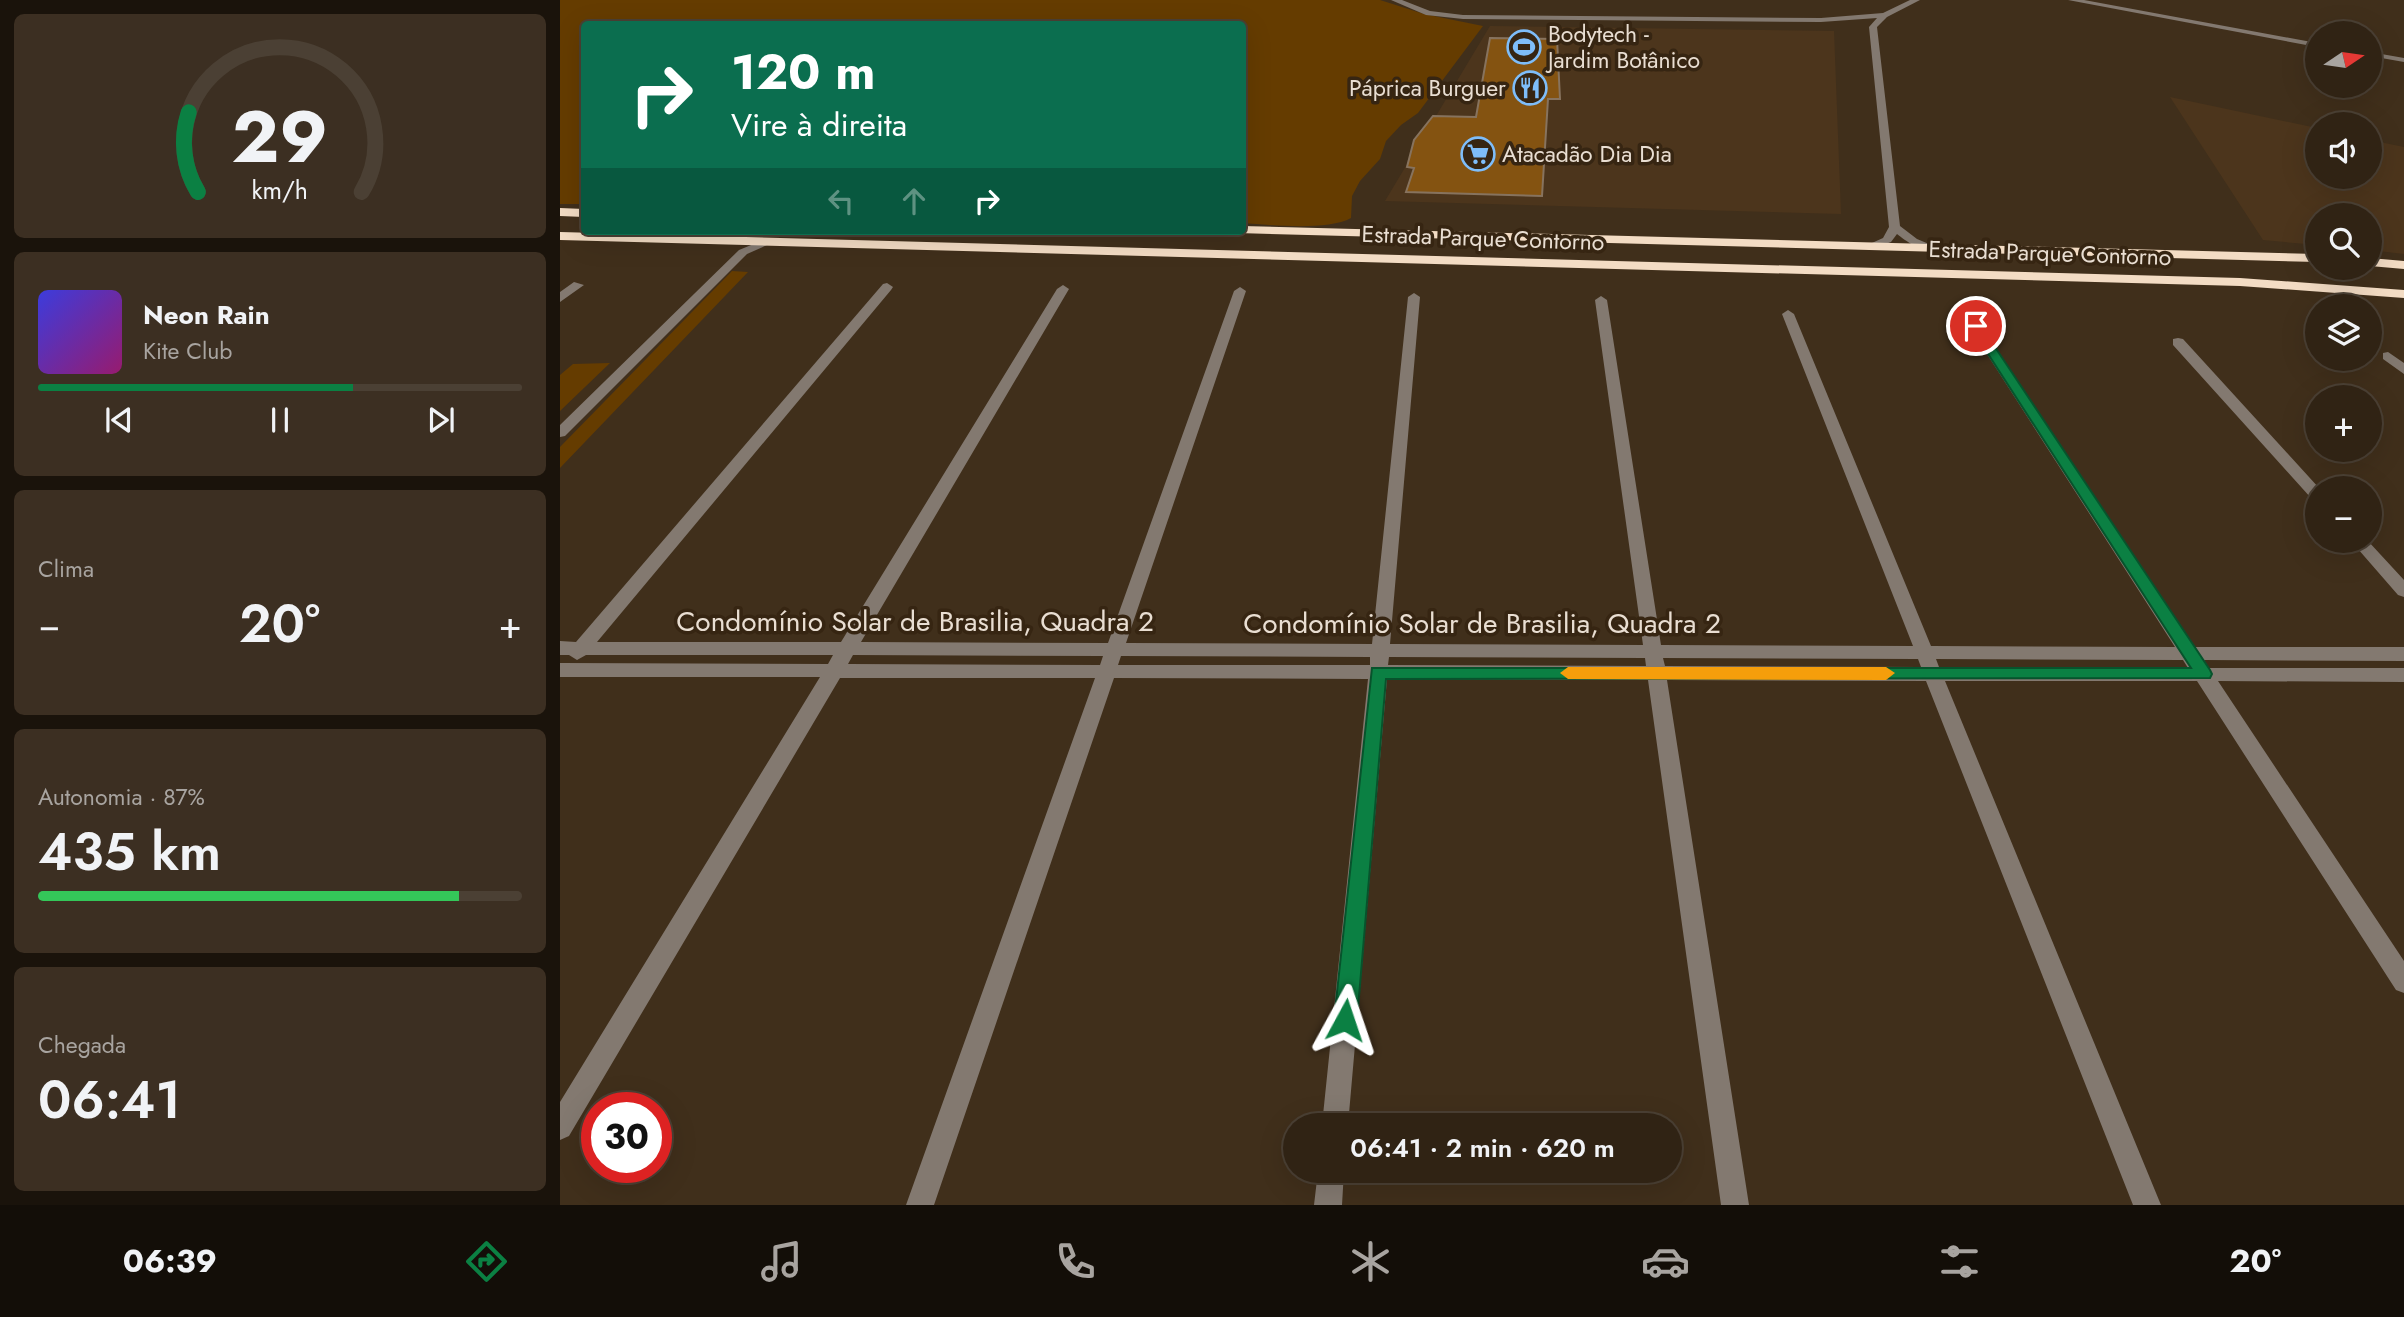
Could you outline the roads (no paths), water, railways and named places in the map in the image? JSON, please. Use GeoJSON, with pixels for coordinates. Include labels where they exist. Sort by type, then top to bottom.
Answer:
{"type":"FeatureCollection","features":[{"type":"Feature","properties":{"kind":"highway"},"geometry":{"type":"LineString","coordinates":[[560,212],[581,213]]}},
{"type":"Feature","properties":{"kind":"highway","name":"Estrada Parque Contorno"},"geometry":{"type":"LineString","coordinates":[[1246,230],[2305,258]]}},
{"type":"Feature","properties":{"kind":"highway","name":"Estrada Parque Contorno"},"geometry":{"type":"LineString","coordinates":[[560,236],[739,246],[770,241],[2240,282],[2404,294]]}},
{"type":"Feature","properties":{"kind":"highway"},"geometry":{"type":"LineString","coordinates":[[2212,256],[2253,261],[2267,270],[2267,277],[2240,282]]}},
{"type":"Feature","properties":{"kind":"highway"},"geometry":{"type":"LineString","coordinates":[[2382,264],[2404,267]]}},
{"type":"Feature","properties":{"kind":"highway"},"geometry":{"type":"LineString","coordinates":[[2404,267],[2400,269],[2397,278],[2404,283]]}},
{"type":"Feature","properties":{"kind":"street"},"geometry":{"type":"LineString","coordinates":[[1395,0],[1429,13],[1463,18],[1821,20],[1884,15]]}},
{"type":"Feature","properties":{"kind":"street"},"geometry":{"type":"LineString","coordinates":[[1870,247],[1886,240],[1895,228],[1874,23],[1884,15],[1916,0]]}},
{"type":"Feature","properties":{"kind":"street"},"geometry":{"type":"LineString","coordinates":[[2072,0],[2305,43]]}},
{"type":"Feature","properties":{"kind":"street"},"geometry":{"type":"LineString","coordinates":[[1821,20],[1857,25],[1874,34]]}},
{"type":"Feature","properties":{"kind":"street"},"geometry":{"type":"LineString","coordinates":[[2382,56],[2404,60]]}},
{"type":"Feature","properties":{"kind":"street"},"geometry":{"type":"LineString","coordinates":[[1895,228],[1913,241],[1935,249]]}},
{"type":"Feature","properties":{"kind":"street"},"geometry":{"type":"LineString","coordinates":[[560,433],[739,246]]}},
{"type":"Feature","properties":{"kind":"street"},"geometry":{"type":"LineString","coordinates":[[560,298],[578,285]]}},
{"type":"Feature","properties":{"kind":"street"},"geometry":{"type":"LineString","coordinates":[[561,671],[887,287]]}},
{"type":"Feature","properties":{"kind":"street"},"geometry":{"type":"LineString","coordinates":[[560,1127],[1063,289]]}},
{"type":"Feature","properties":{"kind":"street"},"geometry":{"type":"LineString","coordinates":[[920,1205],[1108,661],[1240,291]]}},
{"type":"Feature","properties":{"kind":"street"},"geometry":{"type":"LineString","coordinates":[[1336,1113],[1414,297]]}},
{"type":"Feature","properties":{"kind":"street"},"geometry":{"type":"LineString","coordinates":[[1601,300],[1735,1205]]}},
{"type":"Feature","properties":{"kind":"street"},"geometry":{"type":"LineString","coordinates":[[1788,314],[2147,1205]]}},
{"type":"Feature","properties":{"kind":"street"},"geometry":{"type":"LineString","coordinates":[[1976,326],[2404,982]]}},
{"type":"Feature","properties":{"kind":"street"},"geometry":{"type":"LineString","coordinates":[[2178,342],[2305,482]]}},
{"type":"Feature","properties":{"kind":"street"},"geometry":{"type":"LineString","coordinates":[[2388,356],[2404,370]]}},
{"type":"Feature","properties":{"kind":"street"},"geometry":{"type":"LineString","coordinates":[[2370,553],[2404,591]]}},
{"type":"Feature","properties":{"kind":"street","name":"Condomínio Solar de Brasilia, Quadra 2"},"geometry":{"type":"LineString","coordinates":[[560,648],[848,649],[1108,661]]}},
{"type":"Feature","properties":{"kind":"street","name":"Condomínio Solar de Brasilia, Quadra 2"},"geometry":{"type":"LineString","coordinates":[[1927,663],[2191,654],[2404,654]]}},
{"type":"Feature","properties":{"kind":"street","name":"Condomínio Solar de Brasilia, Quadra 2"},"geometry":{"type":"LineString","coordinates":[[561,671],[834,671],[1108,661],[1655,662],[1927,663],[2204,674],[2404,675]]}},
{"type":"Feature","properties":{"kind":"street"},"geometry":{"type":"LineString","coordinates":[[1328,1205],[1330,1183]]}},
{"type":"Feature","properties":{"kind":"place","name":"Bodytech - Jardim Botânico"},"geometry":{"type":"Point","coordinates":[1524,47]}},
{"type":"Feature","properties":{"kind":"place","name":"Páprica Burguer"},"geometry":{"type":"Point","coordinates":[1530,88]}},
{"type":"Feature","properties":{"kind":"place","name":"Atacadão Dia Dia"},"geometry":{"type":"Point","coordinates":[1478,154]}}]}
